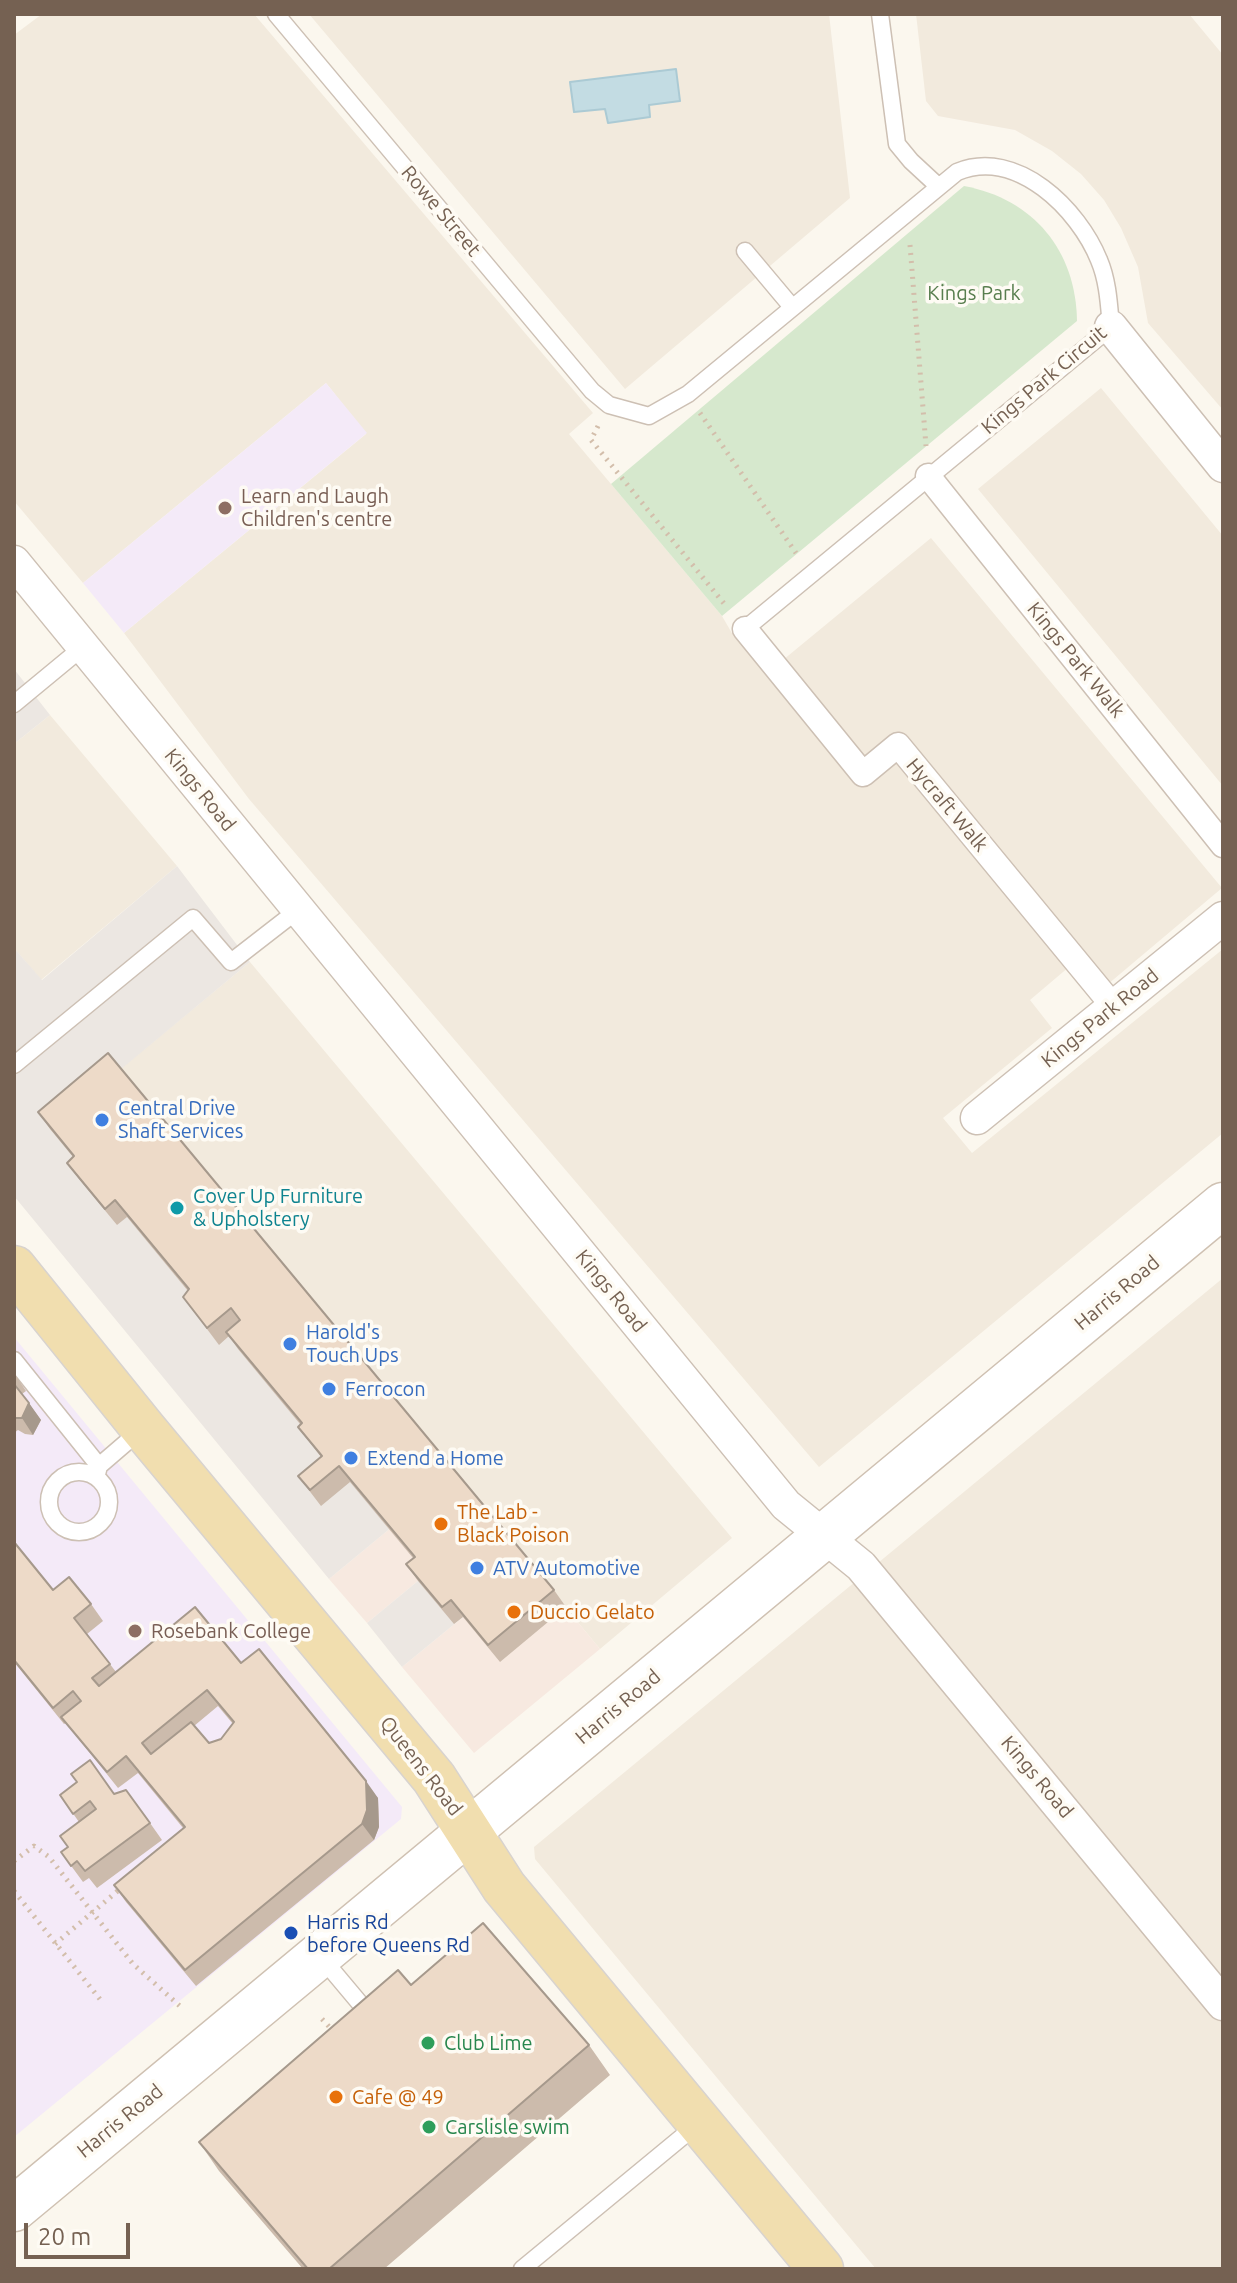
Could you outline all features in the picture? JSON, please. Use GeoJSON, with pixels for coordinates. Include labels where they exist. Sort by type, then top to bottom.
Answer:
{"type":"FeatureCollection","features":[{"type":"Feature","properties":{"kind":"main road","name":"Harris Road"},"geometry":{"type":"LineString","coordinates":[[14,2209],[1223,1205]]}},
{"type":"Feature","properties":{"kind":"main road","name":"Queens Road"},"geometry":{"type":"LineString","coordinates":[[14,1268],[434,1778],[504,1887],[821,2269]]}},
{"type":"Feature","properties":{"kind":"street"},"geometry":{"type":"LineString","coordinates":[[1111,327],[1223,466]]}},
{"type":"Feature","properties":{"kind":"street","name":"Kings Park Walk"},"geometry":{"type":"LineString","coordinates":[[928,476],[1223,845]]}},
{"type":"Feature","properties":{"kind":"street","name":"Kings Road"},"geometry":{"type":"LineString","coordinates":[[14,562],[786,1505],[861,1566],[1223,2004]]}},
{"type":"Feature","properties":{"kind":"street","name":"Hycraft Walk"},"geometry":{"type":"LineString","coordinates":[[745,629],[863,774],[898,745],[1114,1007]]}},
{"type":"Feature","properties":{"kind":"street","name":"Kings Park Road"},"geometry":{"type":"LineString","coordinates":[[977,1118],[1223,918]]}},
{"type":"Feature","properties":{"kind":"lane","name":"Rowe Street"},"geometry":{"type":"LineString","coordinates":[[276,14],[592,391],[609,405]]}},
{"type":"Feature","properties":{"kind":"lane"},"geometry":{"type":"LineString","coordinates":[[880,14],[897,144],[938,186]]}},
{"type":"Feature","properties":{"kind":"lane","name":"Kings Park Circuit"},"geometry":{"type":"LineString","coordinates":[[609,405],[649,416],[688,394],[938,186],[971,166],[1004,169],[1022,176],[1052,195],[1077,220],[1090,239],[1105,280],[1111,327],[745,629]]}},
{"type":"Feature","properties":{"kind":"lane"},"geometry":{"type":"LineString","coordinates":[[745,251],[792,307]]}},
{"type":"Feature","properties":{"kind":"lane"},"geometry":{"type":"LineString","coordinates":[[14,704],[83,647]]}},
{"type":"Feature","properties":{"kind":"lane"},"geometry":{"type":"LineString","coordinates":[[14,1065],[193,918],[231,962],[298,910]]}},
{"type":"Feature","properties":{"kind":"lane"},"geometry":{"type":"LineString","coordinates":[[14,1360],[97,1472],[143,1428]]}},
{"type":"Feature","properties":{"kind":"lane"},"geometry":{"type":"LineString","coordinates":[[320,1955],[376,2022],[387,2012]]}},
{"type":"Feature","properties":{"kind":"lane"},"geometry":{"type":"LineString","coordinates":[[522,2269],[700,2122]]}},
{"type":"Feature","properties":{"kind":"path"},"geometry":{"type":"LineString","coordinates":[[920,201],[910,241],[928,476]]}},
{"type":"Feature","properties":{"kind":"path"},"geometry":{"type":"LineString","coordinates":[[688,394],[810,574]]}},
{"type":"Feature","properties":{"kind":"path"},"geometry":{"type":"LineString","coordinates":[[609,405],[591,440],[745,629]]}},
{"type":"Feature","properties":{"kind":"path"},"geometry":{"type":"LineString","coordinates":[[14,1861],[34,1846],[49,1857],[133,1964],[181,2007]]}},
{"type":"Feature","properties":{"kind":"path"},"geometry":{"type":"LineString","coordinates":[[55,1944],[127,1883]]}},
{"type":"Feature","properties":{"kind":"path"},"geometry":{"type":"LineString","coordinates":[[14,1891],[103,2003]]}},
{"type":"Feature","properties":{"kind":"path"},"geometry":{"type":"LineString","coordinates":[[322,2019],[340,2039]]}},
{"type":"Feature","properties":{"kind":"shaded area"},"geometry":{"type":"Polygon","coordinates":[[[42,14],[254,14],[593,413],[569,434],[722,616],[733,635],[766,674],[931,538],[1222,888],[1101,990],[1076,961],[1030,1000],[1052,1028],[943,1118],[972,1153],[1223,949],[1223,1133],[819,1467],[249,799],[124,633],[366,434],[326,383],[83,583],[14,501],[14,35],[42,14]]]}},
{"type":"Feature","properties":{"kind":"shaded area"},"geometry":{"type":"Polygon","coordinates":[[[309,14],[829,14],[850,198],[625,389],[309,14]]]}},
{"type":"Feature","properties":{"kind":"shaded area"},"geometry":{"type":"Polygon","coordinates":[[[916,14],[1189,14],[1223,55],[1223,410],[1148,323],[1138,267],[1121,228],[1104,200],[1081,174],[1052,151],[1015,130],[938,116],[926,101],[916,14]]]}},
{"type":"Feature","properties":{"kind":"shaded area","name":"Learn and Laugh Children's centre"},"geometry":{"type":"Polygon","coordinates":[[[326,383],[367,433],[124,633],[83,583],[326,383]]]}},
{"type":"Feature","properties":{"kind":"shaded area"},"geometry":{"type":"Polygon","coordinates":[[[1101,388],[1223,536],[1223,786],[978,489],[1101,388]]]}},
{"type":"Feature","properties":{"kind":"shaded area"},"geometry":{"type":"Polygon","coordinates":[[[14,669],[50,715],[14,744],[14,669]]]}},
{"type":"Feature","properties":{"kind":"shaded area"},"geometry":{"type":"Polygon","coordinates":[[[50,715],[177,866],[41,980],[14,948],[14,744],[50,715]]]}},
{"type":"Feature","properties":{"kind":"shaded area"},"geometry":{"type":"Polygon","coordinates":[[[177,866],[250,962],[120,1070],[456,1474],[329,1579],[14,1196],[14,948],[42,980],[177,866]]]}},
{"type":"Feature","properties":{"kind":"shaded area"},"geometry":{"type":"Polygon","coordinates":[[[250,962],[732,1538],[600,1649],[119,1070],[250,962]]]}},
{"type":"Feature","properties":{"kind":"shaded area"},"geometry":{"type":"Polygon","coordinates":[[[1223,1278],[1223,2269],[876,2269],[535,1859],[534,1847],[1223,1278]]]}},
{"type":"Feature","properties":{"kind":"shaded area","name":"Rosebank College"},"geometry":{"type":"Polygon","coordinates":[[[14,1337],[402,1807],[401,1819],[14,2137],[14,1337]]]}},
{"type":"Feature","properties":{"kind":"shaded area"},"geometry":{"type":"Polygon","coordinates":[[[456,1474],[493,1519],[367,1623],[329,1579],[456,1474]]]}},
{"type":"Feature","properties":{"kind":"shaded area"},"geometry":{"type":"Polygon","coordinates":[[[493,1519],[529,1563],[402,1667],[367,1623],[493,1519]]]}},
{"type":"Feature","properties":{"kind":"shaded area"},"geometry":{"type":"Polygon","coordinates":[[[529,1563],[600,1649],[474,1753],[402,1667],[529,1563]]]}},
{"type":"Feature","properties":{"kind":"green space","name":"Kings Park"},"geometry":{"type":"Polygon","coordinates":[[[964,186],[1011,203],[1046,232],[1069,272],[1077,321],[722,616],[611,484],[964,186]]]}},
{"type":"Feature","properties":{"kind":"water"},"geometry":{"type":"Polygon","coordinates":[[[676,69],[680,101],[649,105],[650,117],[608,123],[605,109],[574,112],[570,82],[676,69]]]}},
{"type":"Feature","properties":{"kind":"building"},"geometry":{"type":"Polygon","coordinates":[[[108,1053],[554,1590],[488,1645],[451,1600],[442,1607],[406,1564],[415,1557],[339,1466],[310,1490],[298,1476],[322,1456],[298,1427],[302,1423],[226,1332],[240,1320],[231,1308],[207,1328],[183,1297],[189,1289],[115,1200],[105,1209],[67,1163],[74,1156],[38,1112],[108,1053]]]}},
{"type":"Feature","properties":{"kind":"building"},"geometry":{"type":"Polygon","coordinates":[[[14,1384],[29,1403],[22,1418],[14,1418],[14,1384]]]}},
{"type":"Feature","properties":{"kind":"building"},"geometry":{"type":"Polygon","coordinates":[[[14,1542],[53,1590],[69,1577],[91,1604],[74,1618],[110,1664],[92,1678],[99,1686],[195,1607],[241,1663],[259,1649],[366,1781],[367,1810],[362,1824],[185,1970],[114,1885],[185,1827],[126,1756],[107,1772],[61,1717],[81,1701],[73,1691],[53,1708],[14,1660],[14,1542]],[[207,1690],[142,1743],[151,1754],[191,1722],[209,1743],[221,1739],[234,1722],[207,1690]]]}},
{"type":"Feature","properties":{"kind":"building"},"geometry":{"type":"Polygon","coordinates":[[[90,1760],[114,1794],[126,1790],[150,1823],[85,1871],[77,1861],[71,1866],[61,1852],[68,1847],[60,1836],[96,1809],[90,1801],[73,1814],[60,1795],[77,1782],[71,1774],[90,1760]]]}},
{"type":"Feature","properties":{"kind":"building"},"geometry":{"type":"Polygon","coordinates":[[[483,1923],[589,2045],[329,2269],[308,2269],[199,2142],[398,1970],[411,1985],[483,1923]]]}},
{"type":"Feature","properties":{"kind":"place","name":"Learn and Laugh Children's centre"},"geometry":{"type":"Point","coordinates":[225,508]}},
{"type":"Feature","properties":{"kind":"place","name":"Central Drive Shaft Services"},"geometry":{"type":"Point","coordinates":[102,1120]}},
{"type":"Feature","properties":{"kind":"place","name":"Cover Up Furniture & Upholstery"},"geometry":{"type":"Point","coordinates":[177,1208]}},
{"type":"Feature","properties":{"kind":"place","name":"Harold's Touch Ups"},"geometry":{"type":"Point","coordinates":[290,1344]}},
{"type":"Feature","properties":{"kind":"place","name":"Ferrocon"},"geometry":{"type":"Point","coordinates":[329,1389]}},
{"type":"Feature","properties":{"kind":"place","name":"Extend a Home"},"geometry":{"type":"Point","coordinates":[351,1458]}},
{"type":"Feature","properties":{"kind":"place","name":"The Lab - Black Poison"},"geometry":{"type":"Point","coordinates":[441,1524]}},
{"type":"Feature","properties":{"kind":"place","name":"ATV Automotive"},"geometry":{"type":"Point","coordinates":[477,1568]}},
{"type":"Feature","properties":{"kind":"place","name":"Duccio Gelato"},"geometry":{"type":"Point","coordinates":[514,1612]}},
{"type":"Feature","properties":{"kind":"place","name":"Rosebank College"},"geometry":{"type":"Point","coordinates":[135,1631]}},
{"type":"Feature","properties":{"kind":"place","name":"Harris Rd before Queens Rd"},"geometry":{"type":"Point","coordinates":[291,1933]}},
{"type":"Feature","properties":{"kind":"place","name":"Club Lime"},"geometry":{"type":"Point","coordinates":[428,2043]}},
{"type":"Feature","properties":{"kind":"place","name":"Cafe @ 49"},"geometry":{"type":"Point","coordinates":[336,2097]}},
{"type":"Feature","properties":{"kind":"place","name":"Carslisle swim"},"geometry":{"type":"Point","coordinates":[429,2127]}}]}
